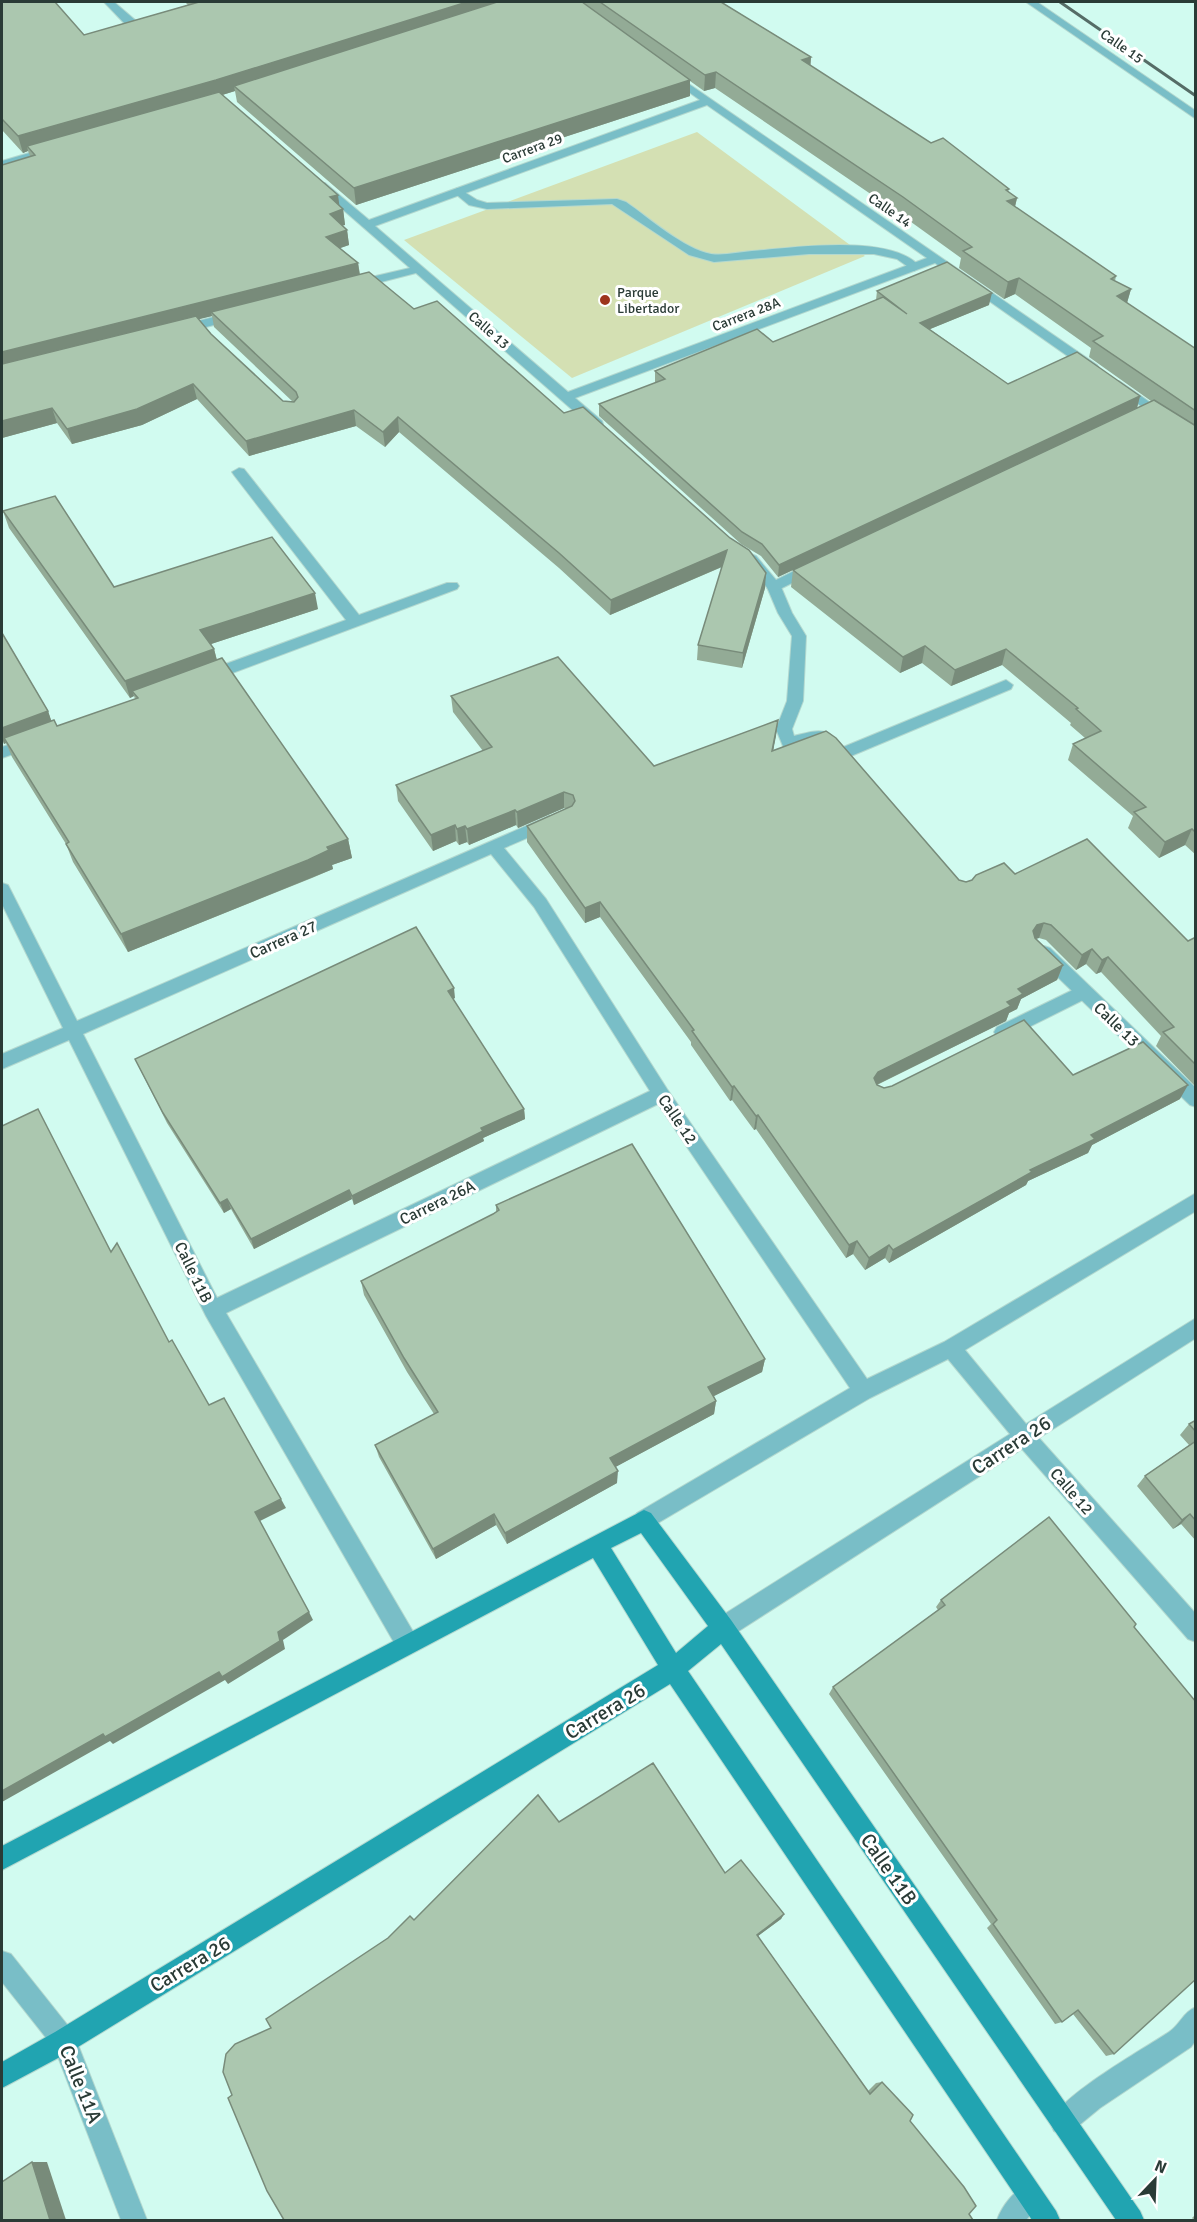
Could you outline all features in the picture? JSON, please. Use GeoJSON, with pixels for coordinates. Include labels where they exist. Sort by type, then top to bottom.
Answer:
{"type":"FeatureCollection","features":[{"type":"Feature","properties":{"kind":"street"},"geometry":{"type":"LineString","coordinates":[[104,39],[124,33],[133,27],[131,22],[109,2]]}},
{"type":"Feature","properties":{"kind":"street","name":"Calle 15"},"geometry":{"type":"LineString","coordinates":[[1031,2],[1196,116]]}},
{"type":"Feature","properties":{"kind":"street","name":"Calle 14"},"geometry":{"type":"LineString","coordinates":[[661,68],[1107,377],[1146,410],[1196,440]]}},
{"type":"Feature","properties":{"kind":"street","name":"Carrera 29"},"geometry":{"type":"LineString","coordinates":[[367,225],[707,101]]}},
{"type":"Feature","properties":{"kind":"street"},"geometry":{"type":"LineString","coordinates":[[2,164],[68,145]]}},
{"type":"Feature","properties":{"kind":"street","name":"Calle 13"},"geometry":{"type":"LineString","coordinates":[[313,178],[612,437]]}},
{"type":"Feature","properties":{"kind":"street"},"geometry":{"type":"LineString","coordinates":[[458,190],[473,203],[487,206],[613,201],[622,204],[693,253],[714,258],[809,250],[874,250],[901,256],[914,267]]}},
{"type":"Feature","properties":{"kind":"street","name":"Carrera 28A"},"geometry":{"type":"LineString","coordinates":[[567,397],[935,259]]}},
{"type":"Feature","properties":{"kind":"street"},"geometry":{"type":"LineString","coordinates":[[339,289],[419,269]]}},
{"type":"Feature","properties":{"kind":"street"},"geometry":{"type":"LineString","coordinates":[[168,332],[248,312]]}},
{"type":"Feature","properties":{"kind":"street"},"geometry":{"type":"LineString","coordinates":[[202,324],[214,338]]}},
{"type":"Feature","properties":{"kind":"street"},"geometry":{"type":"LineString","coordinates":[[239,472],[356,622]]}},
{"type":"Feature","properties":{"kind":"street"},"geometry":{"type":"LineString","coordinates":[[735,549],[754,560],[774,587],[785,613],[799,636],[795,701],[784,729],[788,742],[823,736],[850,756],[1006,685]]}},
{"type":"Feature","properties":{"kind":"street"},"geometry":{"type":"LineString","coordinates":[[774,587],[828,560]]}},
{"type":"Feature","properties":{"kind":"street"},"geometry":{"type":"LineString","coordinates":[[190,683],[452,586]]}},
{"type":"Feature","properties":{"kind":"street"},"geometry":{"type":"LineString","coordinates":[[2,753],[46,736]]}},
{"type":"Feature","properties":{"kind":"street","name":"Carrera 27"},"geometry":{"type":"LineString","coordinates":[[2,1062],[565,816]]}},
{"type":"Feature","properties":{"kind":"street","name":"Calle 12"},"geometry":{"type":"LineString","coordinates":[[494,847],[540,903],[661,1094],[862,1391]]}},
{"type":"Feature","properties":{"kind":"street","name":"Calle 11B"},"geometry":{"type":"LineString","coordinates":[[2,889],[213,1310],[407,1643]]}},
{"type":"Feature","properties":{"kind":"street","name":"Calle 13"},"geometry":{"type":"LineString","coordinates":[[1038,947],[1196,1100]]}},
{"type":"Feature","properties":{"kind":"street"},"geometry":{"type":"LineString","coordinates":[[987,1040],[1083,992]]}},
{"type":"Feature","properties":{"kind":"street","name":"Carrera 26A"},"geometry":{"type":"LineString","coordinates":[[213,1310],[661,1094]]}},
{"type":"Feature","properties":{"kind":"street"},"geometry":{"type":"LineString","coordinates":[[2,1858],[644,1520],[862,1391],[951,1348],[1196,1201]]}},
{"type":"Feature","properties":{"kind":"street","name":"Carrera 26"},"geometry":{"type":"LineString","coordinates":[[2,2076],[64,2041],[673,1669],[723,1628],[1196,1327]]}},
{"type":"Feature","properties":{"kind":"street","name":"Calle 12"},"geometry":{"type":"LineString","coordinates":[[951,1348],[1024,1436],[1196,1631]]}},
{"type":"Feature","properties":{"kind":"street","name":"Calle 11B"},"geometry":{"type":"LineString","coordinates":[[644,1520],[723,1628],[1131,2220]]}},
{"type":"Feature","properties":{"kind":"street"},"geometry":{"type":"LineString","coordinates":[[598,1545],[673,1669],[1047,2220]]}},
{"type":"Feature","properties":{"kind":"street","name":"Calle 11A"},"geometry":{"type":"LineString","coordinates":[[2,1963],[64,2041],[134,2220]]}},
{"type":"Feature","properties":{"kind":"street"},"geometry":{"type":"LineString","coordinates":[[1063,2122],[1091,2099],[1182,2038],[1196,2019]]}},
{"type":"Feature","properties":{"kind":"street"},"geometry":{"type":"LineString","coordinates":[[1010,2220],[1030,2196]]}},
{"type":"Feature","properties":{"kind":"green space","name":"Parque Libertador"},"geometry":{"type":"Polygon","coordinates":[[[697,132],[865,256],[572,378],[404,240],[697,132]]]}},
{"type":"Feature","properties":{"kind":"building"},"geometry":{"type":"Polygon","coordinates":[[[2,2],[55,2],[84,35],[199,2],[467,2],[216,80],[18,136],[2,119],[2,2]]]}},
{"type":"Feature","properties":{"kind":"building"},"geometry":{"type":"Polygon","coordinates":[[[497,2],[582,2],[690,80],[354,188],[234,86],[497,2]]]}},
{"type":"Feature","properties":{"kind":"building"},"geometry":{"type":"Polygon","coordinates":[[[600,2],[721,2],[811,57],[802,60],[931,143],[943,138],[1009,189],[1006,190],[1017,198],[1007,201],[1116,276],[1111,279],[1131,289],[1117,296],[1196,349],[1196,411],[1093,341],[1103,336],[1019,278],[1008,282],[963,251],[972,247],[903,197],[716,72],[705,75],[600,2]]]}},
{"type":"Feature","properties":{"kind":"building"},"geometry":{"type":"Polygon","coordinates":[[[219,92],[338,195],[330,197],[343,209],[330,214],[347,230],[326,237],[358,263],[2,352],[2,165],[35,155],[27,146],[219,92]]]}},
{"type":"Feature","properties":{"kind":"building"},"geometry":{"type":"Polygon","coordinates":[[[947,262],[992,293],[920,323],[1008,384],[1077,352],[1140,396],[779,565],[762,544],[742,532],[599,404],[665,379],[655,371],[757,329],[773,342],[883,297],[907,314],[877,291],[947,262]]]}},
{"type":"Feature","properties":{"kind":"building"},"geometry":{"type":"Polygon","coordinates":[[[369,272],[414,309],[437,301],[564,413],[583,407],[730,538],[749,550],[766,573],[743,653],[698,645],[727,550],[611,600],[398,417],[383,432],[354,410],[246,441],[193,384],[137,409],[67,429],[52,408],[2,421],[2,364],[196,316],[211,334],[283,401],[294,402],[298,397],[296,392],[211,312],[369,272]]]}},
{"type":"Feature","properties":{"kind":"building"},"geometry":{"type":"Polygon","coordinates":[[[1154,400],[1196,426],[1196,833],[1192,829],[1165,842],[1134,812],[1146,807],[1073,744],[1101,731],[1076,709],[1078,708],[1006,649],[955,670],[925,646],[903,657],[793,570],[1154,400]]]}},
{"type":"Feature","properties":{"kind":"building"},"geometry":{"type":"Polygon","coordinates":[[[55,496],[114,587],[272,537],[315,593],[200,630],[214,649],[125,681],[3,511],[55,496]]]}},
{"type":"Feature","properties":{"kind":"building"},"geometry":{"type":"Polygon","coordinates":[[[2,633],[48,711],[2,728],[2,633]]]}},
{"type":"Feature","properties":{"kind":"building"},"geometry":{"type":"Polygon","coordinates":[[[558,657],[654,766],[778,720],[772,751],[826,731],[836,738],[959,880],[966,882],[972,880],[976,875],[1004,863],[1015,874],[1087,839],[1188,941],[1196,937],[1196,1065],[1163,1032],[1174,1027],[1108,957],[1102,960],[1092,949],[1082,955],[1051,925],[1044,923],[1037,925],[1033,931],[1035,938],[1063,965],[1018,989],[1023,994],[1007,1002],[1011,1006],[878,1072],[874,1078],[877,1085],[884,1088],[892,1086],[1024,1020],[1073,1075],[1143,1042],[1188,1085],[1091,1135],[1095,1139],[1030,1170],[1032,1172],[893,1250],[889,1245],[869,1258],[857,1241],[849,1245],[758,1115],[756,1116],[734,1086],[732,1087],[692,1031],[694,1030],[600,902],[585,908],[527,826],[572,806],[575,801],[573,795],[564,792],[517,812],[515,810],[467,829],[465,826],[457,829],[455,825],[431,835],[396,785],[492,747],[451,696],[558,657]]]}},
{"type":"Feature","properties":{"kind":"building"},"geometry":{"type":"Polygon","coordinates":[[[222,658],[348,839],[327,847],[329,850],[308,860],[121,934],[66,844],[69,842],[4,738],[54,720],[57,726],[138,698],[132,691],[222,658]]]}},
{"type":"Feature","properties":{"kind":"building"},"geometry":{"type":"Polygon","coordinates":[[[416,927],[454,988],[448,991],[524,1109],[481,1128],[483,1131],[352,1196],[349,1190],[251,1239],[227,1199],[220,1203],[163,1113],[135,1059],[416,927]]]}},
{"type":"Feature","properties":{"kind":"building"},"geometry":{"type":"Polygon","coordinates":[[[38,1109],[111,1252],[117,1243],[169,1342],[172,1340],[209,1405],[224,1398],[281,1499],[255,1512],[309,1612],[278,1632],[280,1641],[222,1677],[219,1672],[105,1737],[103,1734],[2,1791],[2,1126],[38,1109]]]}},
{"type":"Feature","properties":{"kind":"building"},"geometry":{"type":"Polygon","coordinates":[[[632,1144],[765,1359],[708,1387],[716,1401],[610,1458],[618,1471],[505,1533],[494,1514],[433,1549],[375,1445],[438,1412],[404,1358],[361,1281],[493,1214],[499,1210],[496,1205],[632,1144]]]}},
{"type":"Feature","properties":{"kind":"building"},"geometry":{"type":"Polygon","coordinates":[[[1196,1420],[1196,1432],[1189,1424],[1196,1420]]]}},
{"type":"Feature","properties":{"kind":"building"},"geometry":{"type":"Polygon","coordinates":[[[1196,1441],[1196,1521],[1190,1514],[1182,1520],[1145,1476],[1196,1441]]]}},
{"type":"Feature","properties":{"kind":"building"},"geometry":{"type":"Polygon","coordinates":[[[1049,1517],[1136,1624],[1134,1627],[1196,1702],[1196,1979],[1114,2054],[1078,2010],[1062,2022],[993,1924],[997,1920],[833,1687],[945,1605],[941,1600],[1049,1517]]]}},
{"type":"Feature","properties":{"kind":"building"},"geometry":{"type":"Polygon","coordinates":[[[653,1763],[725,1873],[741,1860],[784,1914],[757,1935],[870,2094],[882,2082],[913,2115],[910,2121],[964,2187],[976,2206],[969,2214],[973,2220],[284,2220],[267,2191],[228,2098],[232,2095],[223,2072],[226,2054],[235,2044],[271,2028],[266,2019],[388,1938],[410,1916],[414,1920],[538,1795],[559,1822],[653,1763]]]}},
{"type":"Feature","properties":{"kind":"building"},"geometry":{"type":"Polygon","coordinates":[[[32,2162],[50,2220],[2,2220],[2,2182],[32,2162]]]}},
{"type":"Feature","properties":{"kind":"railway"},"geometry":{"type":"LineString","coordinates":[[1060,2],[1196,96]]}},
{"type":"Feature","properties":{"kind":"place","name":"Parque Libertador"},"geometry":{"type":"Point","coordinates":[605,300]}}]}
